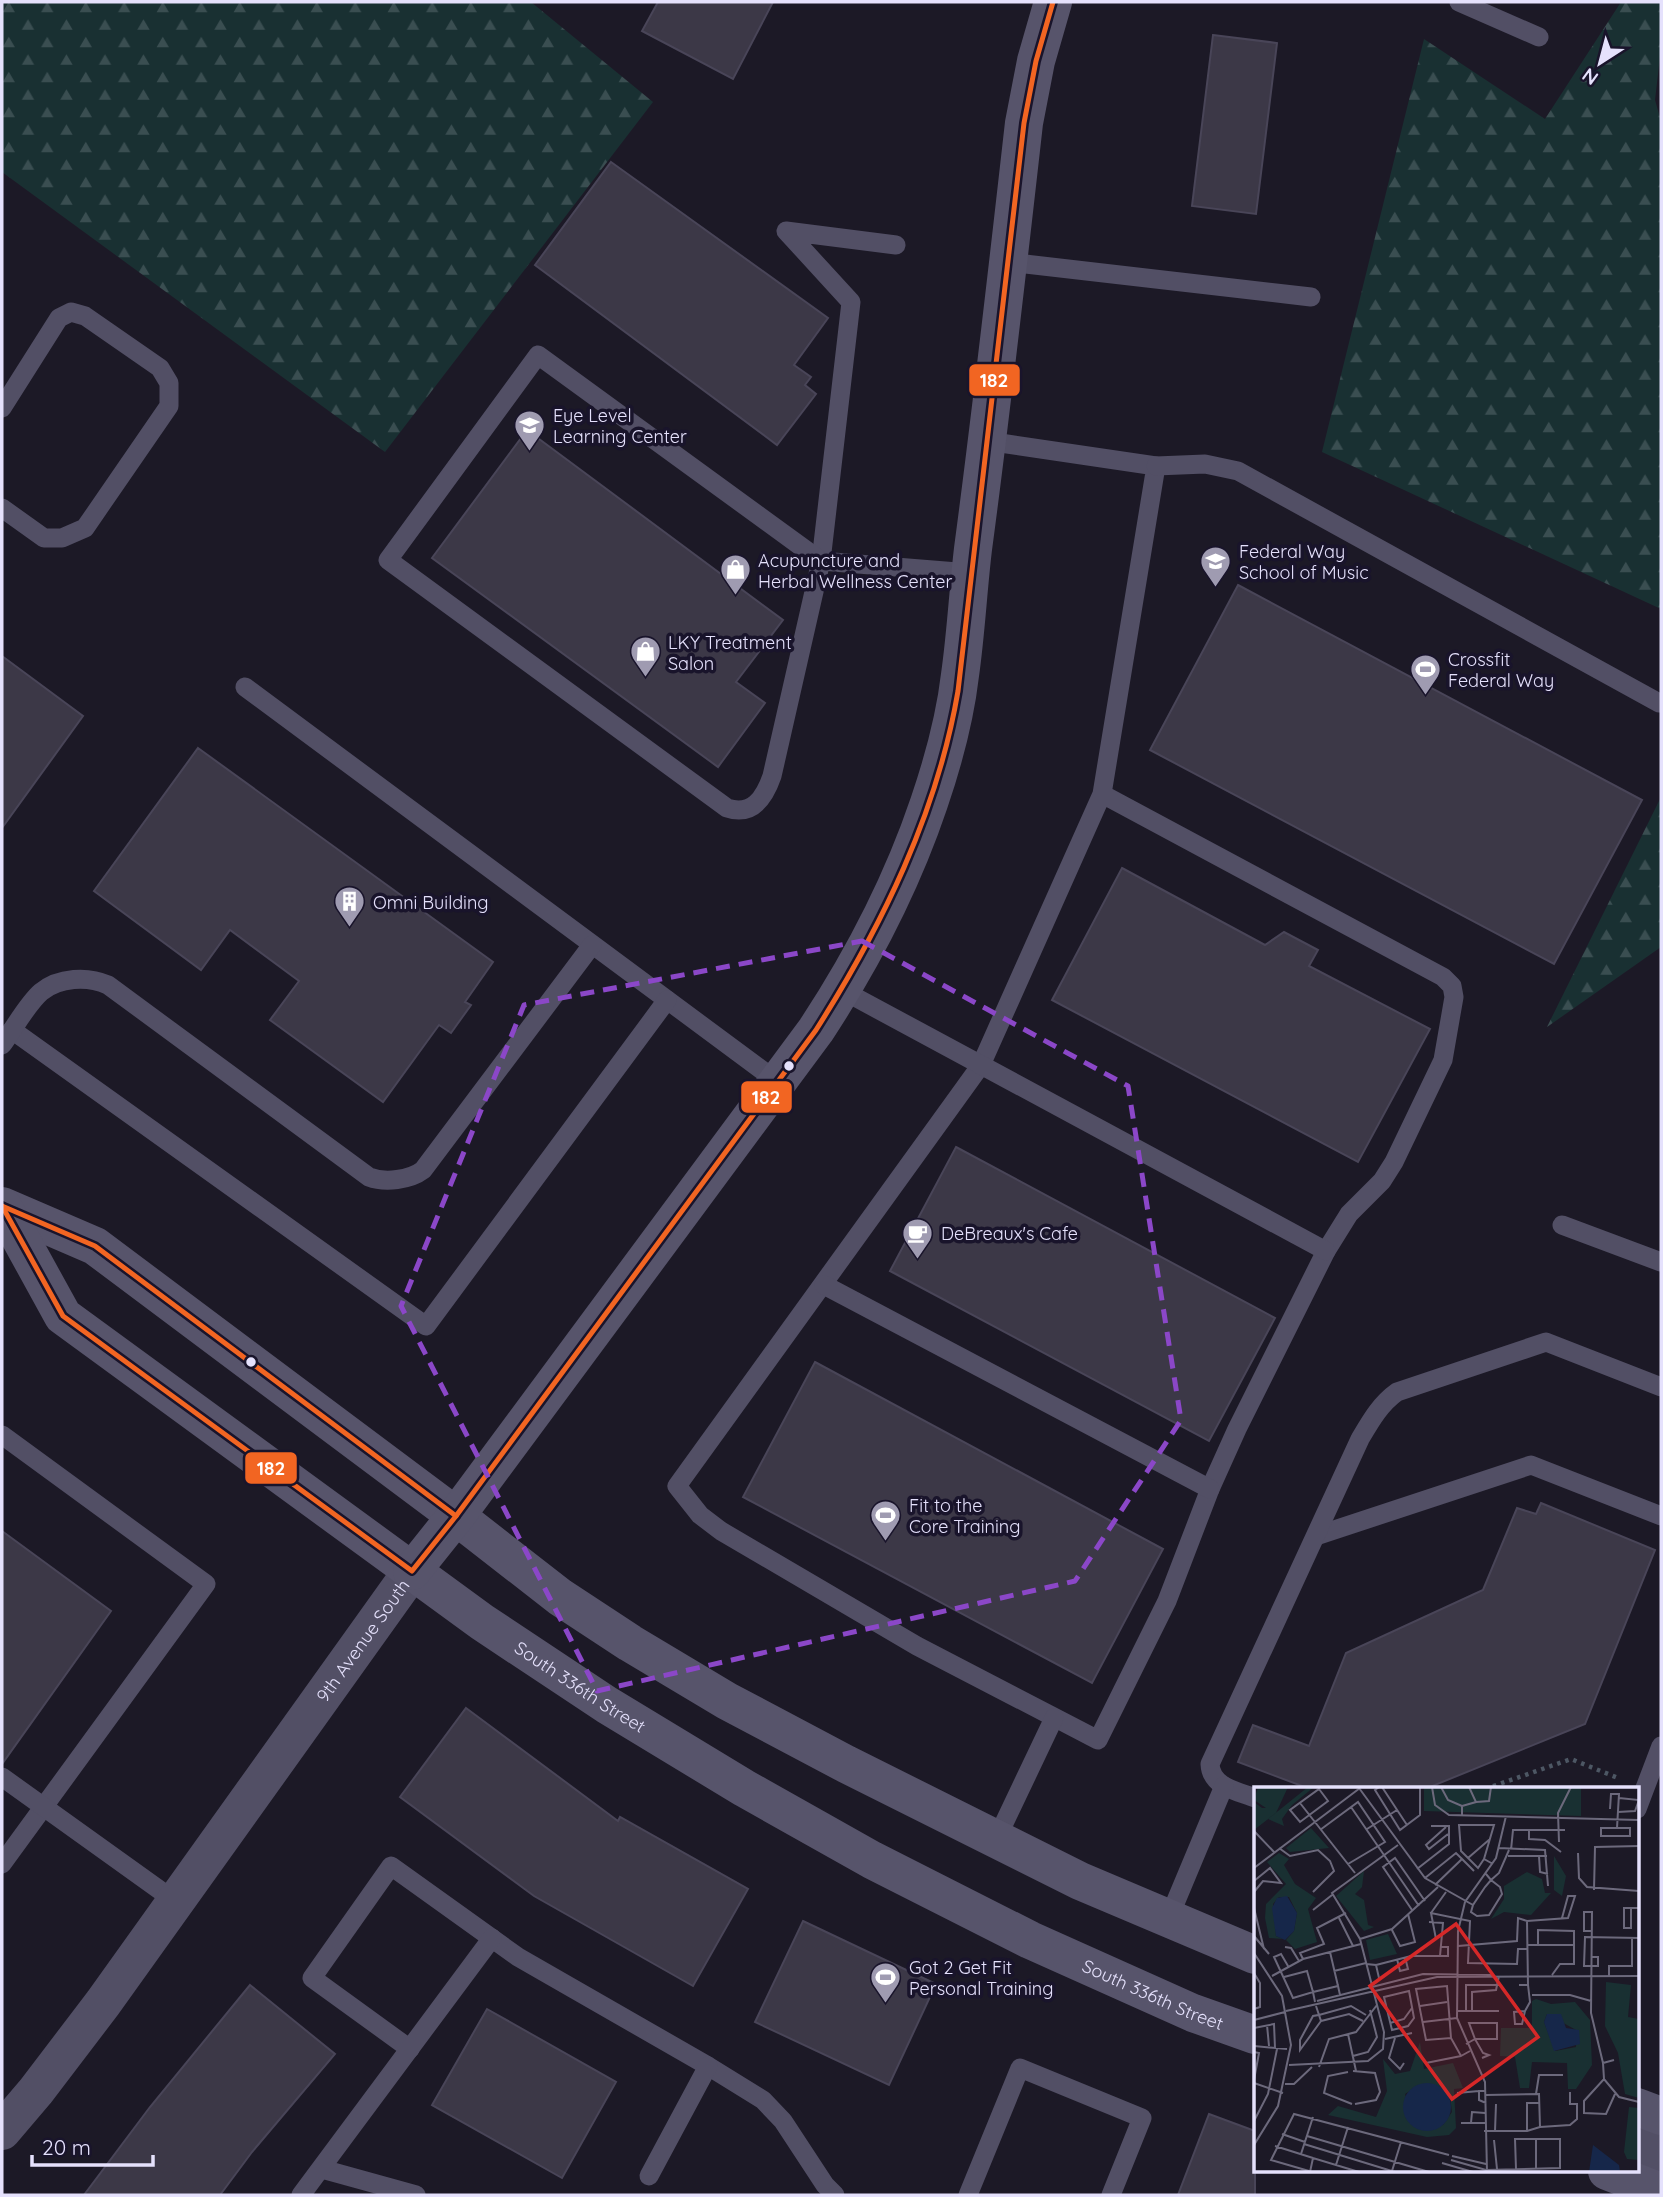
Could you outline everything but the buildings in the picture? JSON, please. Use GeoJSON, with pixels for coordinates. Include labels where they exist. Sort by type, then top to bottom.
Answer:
{"type":"FeatureCollection","features":[{"type":"Feature","properties":{"kind":"main road","name":"9th Avenue South"},"geometry":{"type":"LineString","coordinates":[[412,1571],[456,1516],[778,1082],[842,990],[901,872],[929,802],[954,714],[1024,123],[1036,61],[1053,2]]}},
{"type":"Feature","properties":{"kind":"main road","name":"South 336th Street"},"geometry":{"type":"LineString","coordinates":[[2,1208],[96,1246],[560,1597],[727,1701],[996,1840],[1168,1920],[1254,1955]]}},
{"type":"Feature","properties":{"kind":"main road","name":"South 336th Street"},"geometry":{"type":"LineString","coordinates":[[2,1208],[63,1316],[482,1622],[607,1705],[744,1788],[872,1860],[1030,1940],[1192,2012],[1254,2035]]}},
{"type":"Feature","properties":{"kind":"main road"},"geometry":{"type":"LineString","coordinates":[[1638,2107],[1661,2116]]}},
{"type":"Feature","properties":{"kind":"street","name":"9th Avenue South"},"geometry":{"type":"LineString","coordinates":[[2,2131],[70,2048],[412,1571]]}},
{"type":"Feature","properties":{"kind":"street"},"geometry":{"type":"LineString","coordinates":[[1636,2185],[1661,2129]]}},
{"type":"Feature","properties":{"kind":"lane"},"geometry":{"type":"LineString","coordinates":[[1459,2],[1539,37]]}},
{"type":"Feature","properties":{"kind":"lane"},"geometry":{"type":"LineString","coordinates":[[896,245],[786,231],[851,302],[821,561],[772,776],[767,790],[754,806],[738,812],[727,808],[388,560],[538,355],[821,561],[970,573]]}},
{"type":"Feature","properties":{"kind":"lane"},"geometry":{"type":"LineString","coordinates":[[1008,262],[1311,297]]}},
{"type":"Feature","properties":{"kind":"lane"},"geometry":{"type":"LineString","coordinates":[[2,408],[59,318],[71,312],[85,316],[160,368],[169,383],[169,406],[85,528],[62,538],[44,538],[2,508]]}},
{"type":"Feature","properties":{"kind":"lane"},"geometry":{"type":"LineString","coordinates":[[987,441],[1156,466],[1205,464],[1238,471],[1659,703]]}},
{"type":"Feature","properties":{"kind":"lane"},"geometry":{"type":"LineString","coordinates":[[1102,794],[1443,977],[1452,986],[1454,997],[1443,1060],[1394,1162],[1382,1181],[1349,1214],[1326,1251],[1237,1429],[1210,1489],[1167,1601],[1098,1740],[917,1646],[721,1531],[700,1515],[677,1486],[981,1065],[1102,794],[1156,466]]}},
{"type":"Feature","properties":{"kind":"lane"},"geometry":{"type":"LineString","coordinates":[[245,687],[778,1082]]}},
{"type":"Feature","properties":{"kind":"lane"},"geometry":{"type":"LineString","coordinates":[[592,945],[423,1170],[414,1177],[378,1180],[369,1177],[108,985],[97,980],[75,979],[40,993],[7,1038],[426,1326],[667,1000]]}},
{"type":"Feature","properties":{"kind":"lane"},"geometry":{"type":"LineString","coordinates":[[842,990],[1326,1251]]}},
{"type":"Feature","properties":{"kind":"lane"},"geometry":{"type":"LineString","coordinates":[[1562,1225],[1661,1262]]}},
{"type":"Feature","properties":{"kind":"lane"},"geometry":{"type":"LineString","coordinates":[[824,1284],[1210,1489]]}},
{"type":"Feature","properties":{"kind":"lane"},"geometry":{"type":"LineString","coordinates":[[1254,1798],[1214,1780],[1210,1773],[1210,1764],[1360,1439],[1388,1398],[1397,1392],[1546,1342],[1661,1387]]}},
{"type":"Feature","properties":{"kind":"lane"},"geometry":{"type":"LineString","coordinates":[[2,1435],[206,1584],[2,1864]]}},
{"type":"Feature","properties":{"kind":"lane"},"geometry":{"type":"LineString","coordinates":[[1316,1536],[1531,1465],[1661,1516]]}},
{"type":"Feature","properties":{"kind":"lane"},"geometry":{"type":"LineString","coordinates":[[996,1840],[1054,1718]]}},
{"type":"Feature","properties":{"kind":"lane"},"geometry":{"type":"LineString","coordinates":[[1638,1808],[1653,1791],[1661,1746]]}},
{"type":"Feature","properties":{"kind":"lane"},"geometry":{"type":"LineString","coordinates":[[2,1777],[175,1902]]}},
{"type":"Feature","properties":{"kind":"lane"},"geometry":{"type":"LineString","coordinates":[[1168,1920],[1224,1786]]}},
{"type":"Feature","properties":{"kind":"lane"},"geometry":{"type":"LineString","coordinates":[[410,2049],[312,1978],[391,1866],[518,1957],[763,2100],[783,2120],[825,2185],[835,2195]]}},
{"type":"Feature","properties":{"kind":"lane"},"geometry":{"type":"LineString","coordinates":[[301,2195],[492,1938]]}},
{"type":"Feature","properties":{"kind":"lane"},"geometry":{"type":"LineString","coordinates":[[649,2176],[708,2066]]}},
{"type":"Feature","properties":{"kind":"lane"},"geometry":{"type":"LineString","coordinates":[[968,2195],[1020,2068],[1142,2118],[1111,2195]]}},
{"type":"Feature","properties":{"kind":"lane"},"geometry":{"type":"LineString","coordinates":[[322,2169],[393,2192],[416,2195]]}},
{"type":"Feature","properties":{"kind":"path"},"geometry":{"type":"LineString","coordinates":[[1491,1787],[1571,1759],[1653,1791]]}},
{"type":"Feature","properties":{"kind":"highlighted area"},"geometry":{"type":"Polygon","coordinates":[[[862,941],[1128,1086],[1181,1420],[1075,1581],[597,1691],[401,1306],[524,1005],[862,941]]]}},
{"type":"Feature","properties":{"kind":"green space"},"geometry":{"type":"Polygon","coordinates":[[[2,2],[531,2],[653,102],[385,452],[2,172],[2,2]]]}},
{"type":"Feature","properties":{"kind":"green space"},"geometry":{"type":"Polygon","coordinates":[[[1621,2],[1661,2],[1661,48],[1655,100],[1661,121],[1661,609],[1322,452],[1424,39],[1545,119],[1621,2]]]}},
{"type":"Feature","properties":{"kind":"green space"},"geometry":{"type":"Polygon","coordinates":[[[1661,797],[1661,947],[1547,1027],[1661,797]]]}},
{"type":"Feature","properties":{"kind":"transit line","name":"182"},"geometry":{"type":"LineString","coordinates":[[2,1206],[63,1316],[412,1571],[456,1516],[816,1030],[863,950],[904,868],[936,781],[949,737],[958,691],[1024,123],[1036,61],[1053,2]]}},
{"type":"Feature","properties":{"kind":"transit line","name":"182"},"geometry":{"type":"LineString","coordinates":[[2,1206],[95,1246],[456,1516]]}},
{"type":"Feature","properties":{"kind":"place","name":"Eye Level Learning Center"},"geometry":{"type":"Point","coordinates":[530,452]}},
{"type":"Feature","properties":{"kind":"place","name":"Federal Way School of Music"},"geometry":{"type":"Point","coordinates":[1216,588]}},
{"type":"Feature","properties":{"kind":"place","name":"Acupuncture and Herbal Wellness Center"},"geometry":{"type":"Point","coordinates":[735,597]}},
{"type":"Feature","properties":{"kind":"place","name":"LKY Treatment Salon"},"geometry":{"type":"Point","coordinates":[645,679]}},
{"type":"Feature","properties":{"kind":"place","name":"Crossfit Federal Way"},"geometry":{"type":"Point","coordinates":[1425,696]}},
{"type":"Feature","properties":{"kind":"place","name":"Omni Building"},"geometry":{"type":"Point","coordinates":[350,929]}},
{"type":"Feature","properties":{"kind":"place","name":"DeBreaux's Cafe"},"geometry":{"type":"Point","coordinates":[918,1260]}},
{"type":"Feature","properties":{"kind":"place","name":"Fit to the Core Training"},"geometry":{"type":"Point","coordinates":[886,1542]}},
{"type":"Feature","properties":{"kind":"place","name":"Got 2 Get Fit Personal Training"},"geometry":{"type":"Point","coordinates":[886,2004]}}]}
